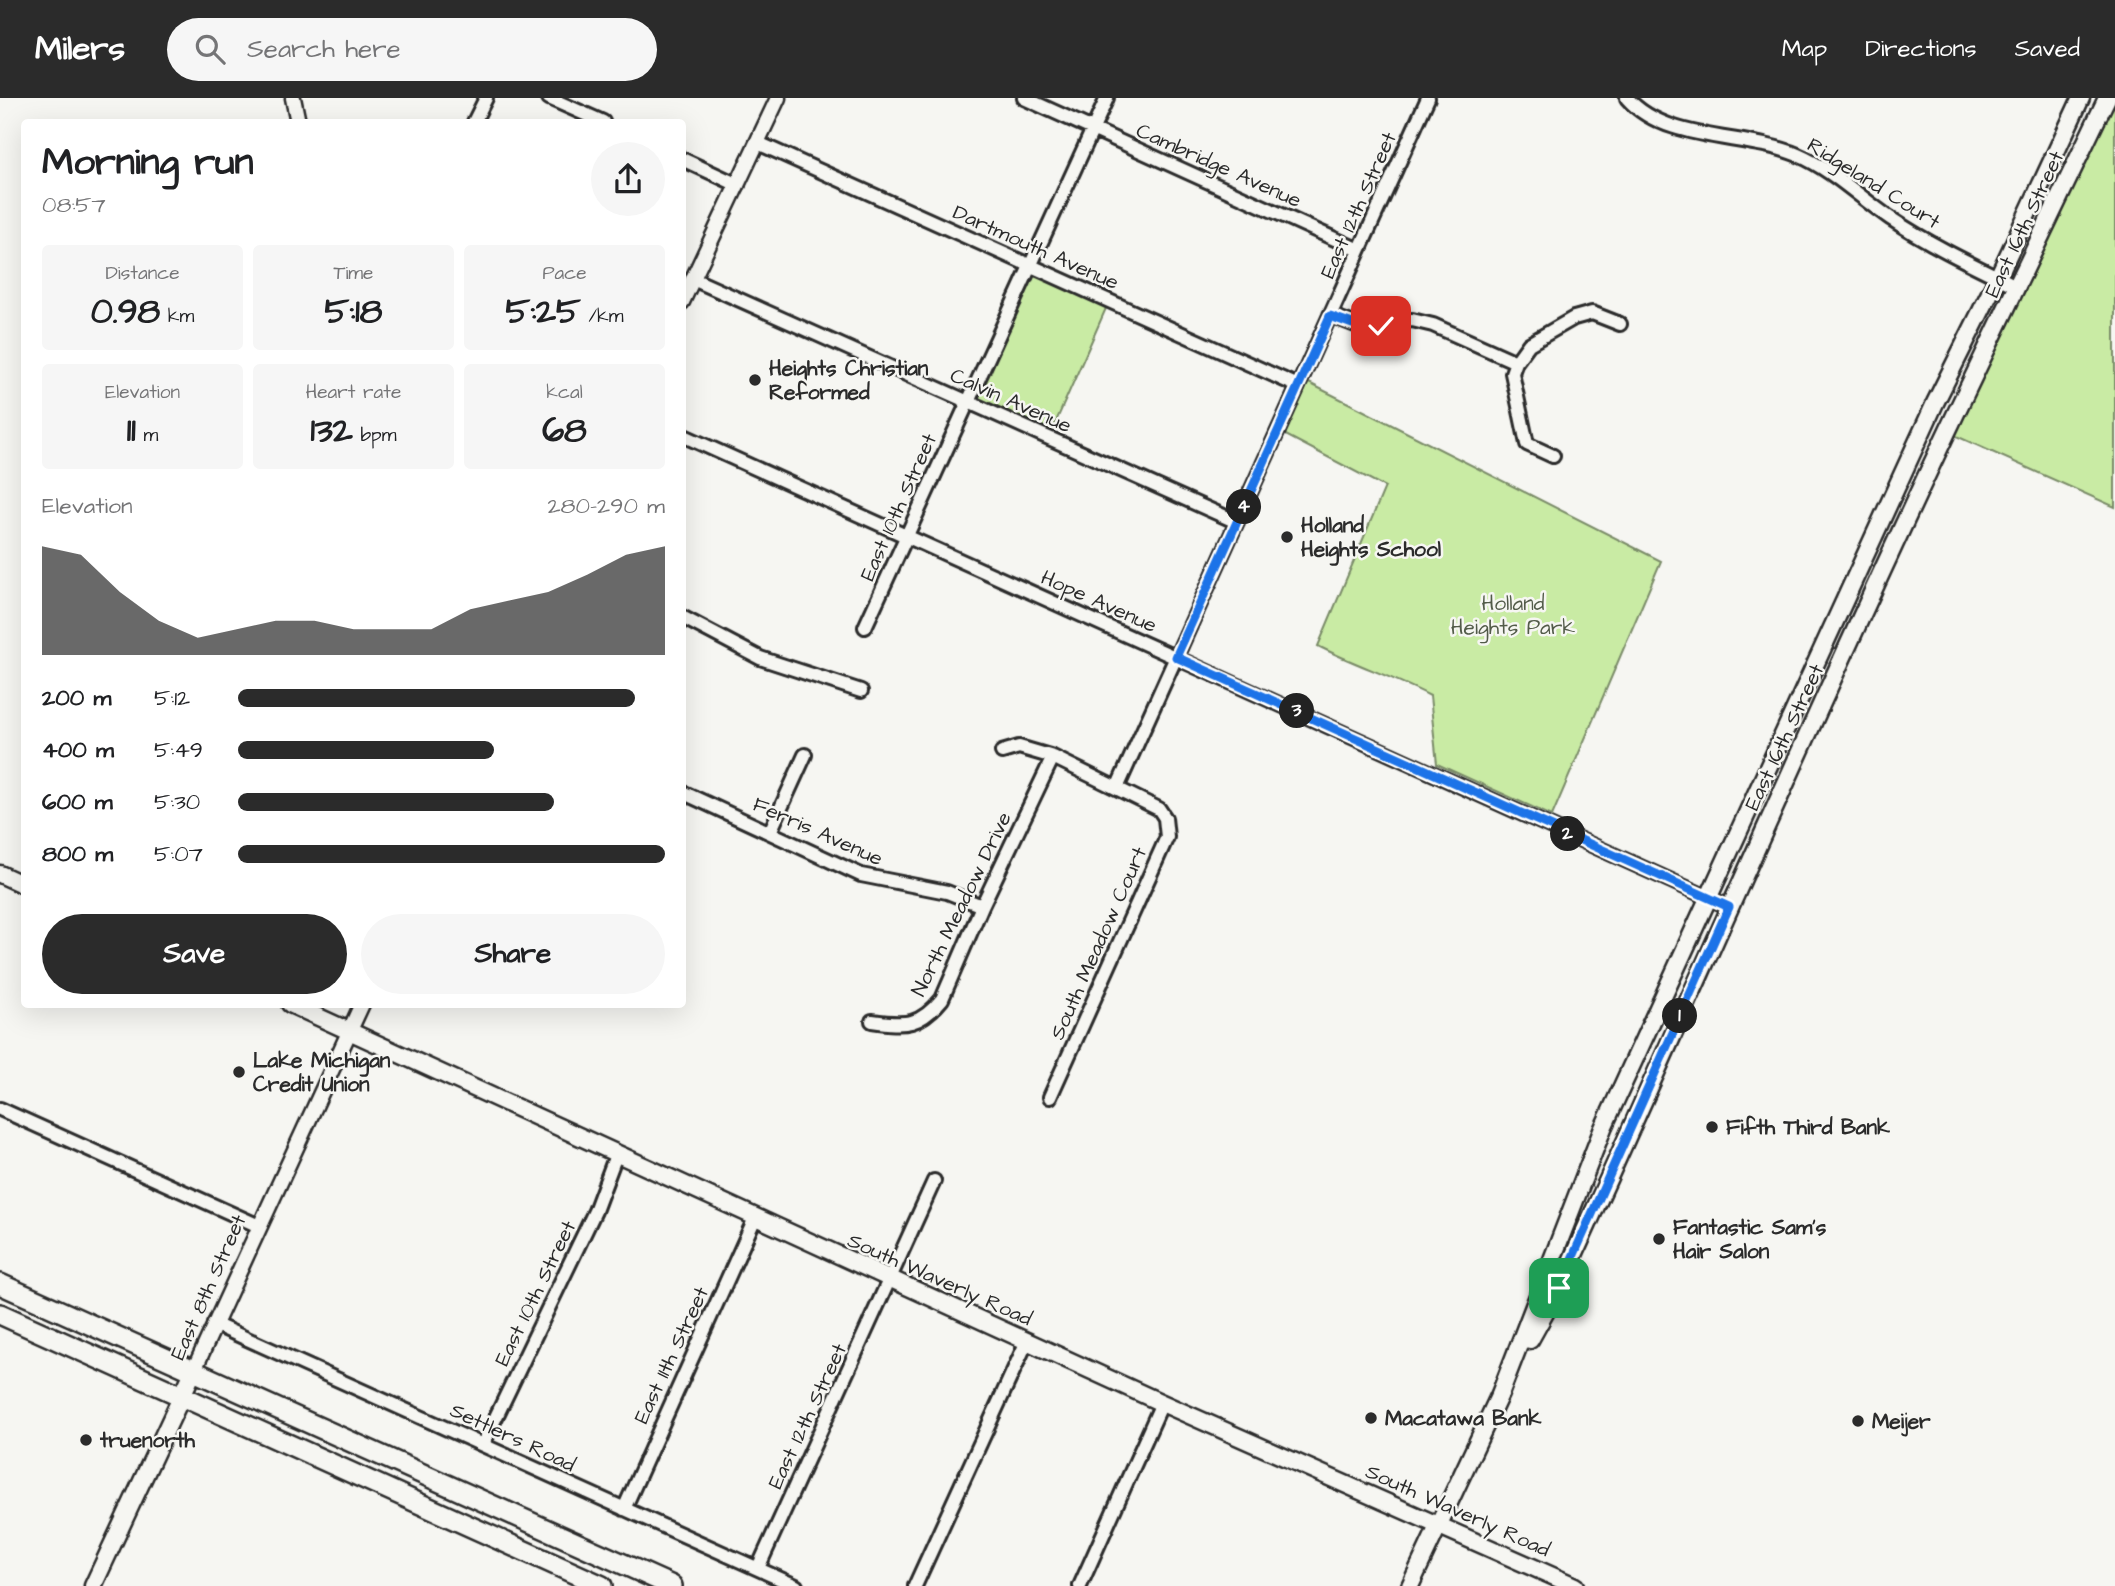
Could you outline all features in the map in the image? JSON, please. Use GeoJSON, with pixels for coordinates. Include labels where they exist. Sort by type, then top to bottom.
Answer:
{"type":"FeatureCollection","features":[{"type":"Feature","properties":{"kind":"highway"},"geometry":{"type":"LineString","coordinates":[[0,1284],[672,1586]]}},
{"type":"Feature","properties":{"kind":"highway"},"geometry":{"type":"LineString","coordinates":[[0,1293],[20,1302],[49,1306]]}},
{"type":"Feature","properties":{"kind":"highway"},"geometry":{"type":"LineString","coordinates":[[0,1314],[602,1586]]}},
{"type":"Feature","properties":{"kind":"highway"},"geometry":{"type":"LineString","coordinates":[[439,1512],[455,1506],[465,1493]]}},
{"type":"Feature","properties":{"kind":"main road","name":"East 16th Street"},"geometry":{"type":"LineString","coordinates":[[1410,1586],[1500,1394],[1559,1288],[1729,907],[1956,412],[2107,98]]}},
{"type":"Feature","properties":{"kind":"main road","name":"East 16th Street"},"geometry":{"type":"LineString","coordinates":[[1500,1394],[1603,1128],[1935,403],[1998,277],[2075,100]]}},
{"type":"Feature","properties":{"kind":"main road"},"geometry":{"type":"LineString","coordinates":[[0,874],[21,884]]}},
{"type":"Feature","properties":{"kind":"main road","name":"South Waverly Road"},"geometry":{"type":"LineString","coordinates":[[299,1008],[1162,1403],[1575,1586]]}},
{"type":"Feature","properties":{"kind":"main road","name":"East 8th Street"},"geometry":{"type":"LineString","coordinates":[[93,1586],[193,1372]]}},
{"type":"Feature","properties":{"kind":"street"},"geometry":{"type":"LineString","coordinates":[[293,98],[297,119]]}},
{"type":"Feature","properties":{"kind":"street"},"geometry":{"type":"LineString","coordinates":[[476,119],[486,98]]}},
{"type":"Feature","properties":{"kind":"street"},"geometry":{"type":"LineString","coordinates":[[549,98],[596,119]]}},
{"type":"Feature","properties":{"kind":"street"},"geometry":{"type":"LineString","coordinates":[[686,294],[778,98]]}},
{"type":"Feature","properties":{"kind":"street","name":"Cambridge Avenue"},"geometry":{"type":"LineString","coordinates":[[1024,98],[1359,250]]}},
{"type":"Feature","properties":{"kind":"street","name":"East 10th Street"},"geometry":{"type":"LineString","coordinates":[[865,627],[1107,98]]}},
{"type":"Feature","properties":{"kind":"street","name":"East 12th Street"},"geometry":{"type":"LineString","coordinates":[[1117,788],[1428,98]]}},
{"type":"Feature","properties":{"kind":"street","name":"Ridgeland Court"},"geometry":{"type":"LineString","coordinates":[[1627,98],[1637,109],[1680,128],[1797,154],[1841,179],[1890,218],[1948,252],[2018,287]]}},
{"type":"Feature","properties":{"kind":"street","name":"Dartmouth Avenue"},"geometry":{"type":"LineString","coordinates":[[758,143],[1298,386]]}},
{"type":"Feature","properties":{"kind":"street"},"geometry":{"type":"LineString","coordinates":[[686,161],[738,185]]}},
{"type":"Feature","properties":{"kind":"street","name":"Calvin Avenue"},"geometry":{"type":"LineString","coordinates":[[693,279],[1237,522]]}},
{"type":"Feature","properties":{"kind":"street"},"geometry":{"type":"LineString","coordinates":[[1553,456],[1527,444],[1512,373],[1516,362],[1529,344],[1574,318],[1592,313],[1620,324]]}},
{"type":"Feature","properties":{"kind":"street"},"geometry":{"type":"LineString","coordinates":[[1330,316],[1361,327],[1412,320],[1433,325],[1516,362]]}},
{"type":"Feature","properties":{"kind":"street","name":"Hope Avenue"},"geometry":{"type":"LineString","coordinates":[[686,437],[1729,907]]}},
{"type":"Feature","properties":{"kind":"street"},"geometry":{"type":"LineString","coordinates":[[686,619],[760,658],[861,691]]}},
{"type":"Feature","properties":{"kind":"street","name":"South Meadow Court"},"geometry":{"type":"LineString","coordinates":[[1002,752],[1020,747],[1053,757],[1159,809],[1165,818],[1167,837],[1050,1097]]}},
{"type":"Feature","properties":{"kind":"street"},"geometry":{"type":"LineString","coordinates":[[770,832],[805,755]]}},
{"type":"Feature","properties":{"kind":"street","name":"North Meadow Drive"},"geometry":{"type":"LineString","coordinates":[[872,1021],[903,1025],[924,1018],[942,999],[982,906],[1053,757]]}},
{"type":"Feature","properties":{"kind":"street","name":"Ferris Avenue"},"geometry":{"type":"LineString","coordinates":[[686,794],[861,875],[947,892],[982,906]]}},
{"type":"Feature","properties":{"kind":"street","name":"East 8th Street"},"geometry":{"type":"LineString","coordinates":[[193,1372],[360,1008]]}},
{"type":"Feature","properties":{"kind":"street"},"geometry":{"type":"LineString","coordinates":[[0,1109],[259,1226]]}},
{"type":"Feature","properties":{"kind":"street","name":"East 10th Street"},"geometry":{"type":"LineString","coordinates":[[483,1444],[596,1211],[616,1155]]}},
{"type":"Feature","properties":{"kind":"street","name":"East 12th Street"},"geometry":{"type":"LineString","coordinates":[[758,1568],[934,1181]]}},
{"type":"Feature","properties":{"kind":"street","name":"East 11th Street"},"geometry":{"type":"LineString","coordinates":[[624,1509],[755,1218]]}},
{"type":"Feature","properties":{"kind":"street","name":"Settlers Road"},"geometry":{"type":"LineString","coordinates":[[214,1324],[796,1586]]}},
{"type":"Feature","properties":{"kind":"street"},"geometry":{"type":"LineString","coordinates":[[915,1586],[1027,1341]]}},
{"type":"Feature","properties":{"kind":"street"},"geometry":{"type":"LineString","coordinates":[[1080,1586],[1162,1403]]}},
{"type":"Feature","properties":{"kind":"green space"},"geometry":{"type":"Polygon","coordinates":[[[2112,98],[2115,98],[2115,507],[1954,435],[2112,98]]]}},
{"type":"Feature","properties":{"kind":"green space"},"geometry":{"type":"Polygon","coordinates":[[[1040,275],[1107,306],[1051,433],[981,402],[978,398],[1032,277],[1040,275]]]}},
{"type":"Feature","properties":{"kind":"green space","name":"Holland Heights Park"},"geometry":{"type":"Polygon","coordinates":[[[1301,379],[1661,561],[1552,816],[1437,764],[1430,696],[1318,646],[1385,487],[1278,431],[1301,379]]]}},
{"type":"Feature","properties":{"kind":"place","name":"Heights Christian Reformed"},"geometry":{"type":"Point","coordinates":[755,380]}},
{"type":"Feature","properties":{"kind":"place","name":"Holland Heights School"},"geometry":{"type":"Point","coordinates":[1287,537]}},
{"type":"Feature","properties":{"kind":"place","name":"Lake Michigan Credit Union"},"geometry":{"type":"Point","coordinates":[239,1072]}},
{"type":"Feature","properties":{"kind":"place","name":"Fifth Third Bank"},"geometry":{"type":"Point","coordinates":[1712,1127]}},
{"type":"Feature","properties":{"kind":"place","name":"Fantastic Sam's Hair Salon"},"geometry":{"type":"Point","coordinates":[1659,1239]}},
{"type":"Feature","properties":{"kind":"place","name":"Macatawa Bank"},"geometry":{"type":"Point","coordinates":[1371,1418]}},
{"type":"Feature","properties":{"kind":"place","name":"Meijer"},"geometry":{"type":"Point","coordinates":[1858,1421]}},
{"type":"Feature","properties":{"kind":"place","name":"truenorth"},"geometry":{"type":"Point","coordinates":[86,1440]}},
{"type":"Feature","properties":{"kind":"route"},"geometry":{"type":"LineString","coordinates":[[1381,326],[1361,327],[1330,316],[1176,657],[1729,907],[1559,1288]]}}]}
